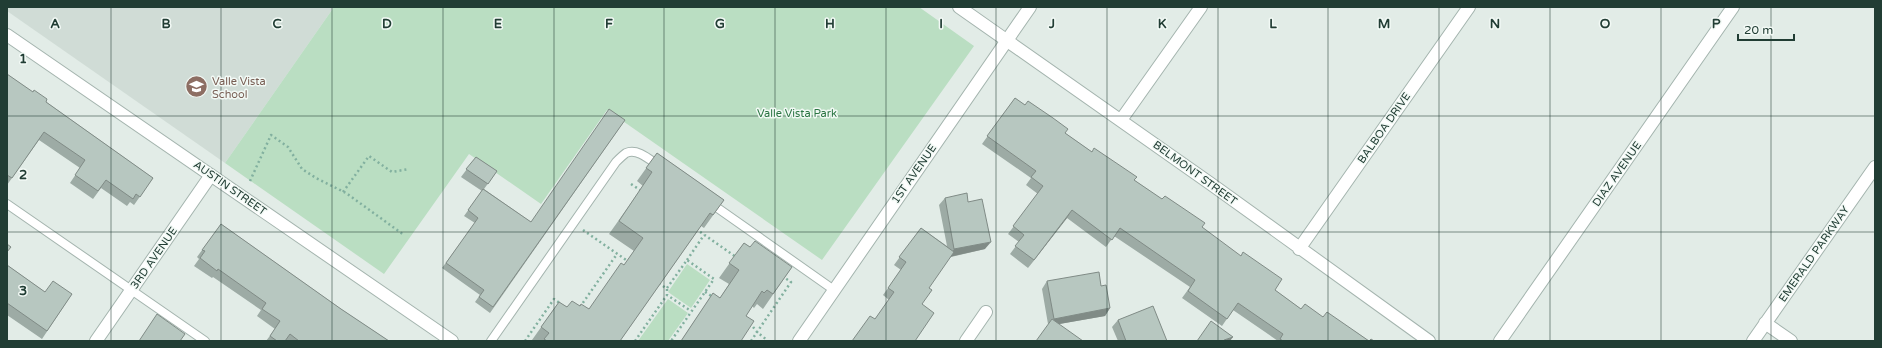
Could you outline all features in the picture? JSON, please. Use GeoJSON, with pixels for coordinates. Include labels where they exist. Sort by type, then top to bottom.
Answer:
{"type":"FeatureCollection","features":[{"type":"Feature","properties":{"kind":"street","name":"BELMONT STREET"},"geometry":{"type":"LineString","coordinates":[[959,7],[1121,120],[1429,341]]}},
{"type":"Feature","properties":{"kind":"street","name":"1ST AVENUE"},"geometry":{"type":"LineString","coordinates":[[799,341],[1030,7]]}},
{"type":"Feature","properties":{"kind":"street"},"geometry":{"type":"LineString","coordinates":[[1121,120],[1201,7]]}},
{"type":"Feature","properties":{"kind":"street","name":"BALBOA DRIVE"},"geometry":{"type":"LineString","coordinates":[[1299,249],[1469,7]]}},
{"type":"Feature","properties":{"kind":"street","name":"DIAZ AVENUE"},"geometry":{"type":"LineString","coordinates":[[1500,341],[1733,7]]}},
{"type":"Feature","properties":{"kind":"street","name":"AUSTIN STREET"},"geometry":{"type":"LineString","coordinates":[[7,35],[452,341]]}},
{"type":"Feature","properties":{"kind":"street","name":"EMERALD PARKWAY"},"geometry":{"type":"LineString","coordinates":[[1753,341],[1875,167]]}},
{"type":"Feature","properties":{"kind":"street","name":"3RD AVENUE"},"geometry":{"type":"LineString","coordinates":[[96,341],[211,175]]}},
{"type":"Feature","properties":{"kind":"street"},"geometry":{"type":"LineString","coordinates":[[966,341],[986,312]]}},
{"type":"Feature","properties":{"kind":"street"},"geometry":{"type":"LineString","coordinates":[[1765,323],[1791,341]]}},
{"type":"Feature","properties":{"kind":"lane"},"geometry":{"type":"LineString","coordinates":[[490,341],[616,162],[626,153],[635,152],[663,170]]}},
{"type":"Feature","properties":{"kind":"lane"},"geometry":{"type":"LineString","coordinates":[[702,197],[834,290]]}},
{"type":"Feature","properties":{"kind":"lane"},"geometry":{"type":"LineString","coordinates":[[7,204],[205,341]]}},
{"type":"Feature","properties":{"kind":"path"},"geometry":{"type":"LineString","coordinates":[[250,181],[271,135],[288,148],[302,169],[343,192],[404,235]]}},
{"type":"Feature","properties":{"kind":"path"},"geometry":{"type":"LineString","coordinates":[[343,192],[369,156],[392,172],[409,169]]}},
{"type":"Feature","properties":{"kind":"path"},"geometry":{"type":"LineString","coordinates":[[630,184],[649,197]]}},
{"type":"Feature","properties":{"kind":"path"},"geometry":{"type":"LineString","coordinates":[[573,223],[636,267]]}},
{"type":"Feature","properties":{"kind":"path"},"geometry":{"type":"LineString","coordinates":[[692,227],[738,258],[741,254]]}},
{"type":"Feature","properties":{"kind":"path"},"geometry":{"type":"LineString","coordinates":[[635,341],[667,295],[667,289],[704,235]]}},
{"type":"Feature","properties":{"kind":"path"},"geometry":{"type":"LineString","coordinates":[[579,308],[617,254]]}},
{"type":"Feature","properties":{"kind":"path"},"geometry":{"type":"LineString","coordinates":[[671,341],[714,279],[687,260]]}},
{"type":"Feature","properties":{"kind":"path"},"geometry":{"type":"LineString","coordinates":[[751,341],[791,282],[779,274]]}},
{"type":"Feature","properties":{"kind":"path"},"geometry":{"type":"LineString","coordinates":[[654,280],[667,289]]}},
{"type":"Feature","properties":{"kind":"path"},"geometry":{"type":"LineString","coordinates":[[705,292],[717,300]]}},
{"type":"Feature","properties":{"kind":"path"},"geometry":{"type":"LineString","coordinates":[[667,295],[691,312]]}},
{"type":"Feature","properties":{"kind":"path"},"geometry":{"type":"LineString","coordinates":[[525,341],[554,299],[565,306]]}},
{"type":"Feature","properties":{"kind":"path"},"geometry":{"type":"LineString","coordinates":[[746,320],[767,340]]}},
{"type":"Feature","properties":{"kind":"shaded area","name":"Valle Vista School"},"geometry":{"type":"Polygon","coordinates":[[[7,7],[334,7],[225,163],[7,11],[7,7]]]}},
{"type":"Feature","properties":{"kind":"green space","name":"Valle Vista Park"},"geometry":{"type":"Polygon","coordinates":[[[334,7],[919,7],[974,46],[822,260],[607,110],[541,204],[469,154],[384,274],[225,163],[334,7]]]}},
{"type":"Feature","properties":{"kind":"green space"},"geometry":{"type":"Polygon","coordinates":[[[687,264],[710,280],[691,308],[668,292],[687,264]]]}},
{"type":"Feature","properties":{"kind":"green space"},"geometry":{"type":"Polygon","coordinates":[[[668,299],[688,313],[668,341],[638,341],[668,299]]]}},
{"type":"Feature","properties":{"kind":"building"},"geometry":{"type":"Polygon","coordinates":[[[7,74],[33,92],[34,90],[47,99],[46,102],[153,178],[140,197],[136,194],[133,199],[106,180],[98,191],[75,175],[85,160],[44,132],[12,178],[7,175],[7,74]]]}},
{"type":"Feature","properties":{"kind":"building"},"geometry":{"type":"Polygon","coordinates":[[[1015,98],[1025,105],[1028,101],[1068,129],[1065,133],[1092,152],[1094,148],[1137,177],[1134,180],[1162,199],[1165,196],[1205,223],[1202,227],[1241,256],[1243,252],[1282,279],[1275,290],[1301,309],[1305,304],[1323,317],[1327,312],[1369,341],[1283,341],[1280,339],[1283,334],[1238,303],[1227,319],[1188,291],[1195,280],[1120,228],[1112,240],[1072,210],[1034,260],[1015,246],[1024,235],[1013,226],[1043,186],[1031,177],[1036,171],[987,136],[1015,98]]]}},
{"type":"Feature","properties":{"kind":"building"},"geometry":{"type":"Polygon","coordinates":[[[609,109],[625,120],[493,307],[479,297],[484,290],[446,263],[478,218],[468,210],[483,189],[531,222],[609,109]]]}},
{"type":"Feature","properties":{"kind":"building"},"geometry":{"type":"Polygon","coordinates":[[[657,153],[724,200],[713,215],[710,213],[620,341],[547,341],[544,339],[549,333],[541,327],[559,302],[567,307],[572,301],[589,309],[621,263],[624,265],[643,238],[619,221],[652,172],[646,168],[657,153]]]}},
{"type":"Feature","properties":{"kind":"building"},"geometry":{"type":"Polygon","coordinates":[[[476,157],[497,171],[488,184],[466,169],[476,157]]]}},
{"type":"Feature","properties":{"kind":"building"},"geometry":{"type":"Polygon","coordinates":[[[967,193],[968,202],[982,199],[991,242],[954,249],[945,198],[967,193]]]}},
{"type":"Feature","properties":{"kind":"building"},"geometry":{"type":"Polygon","coordinates":[[[221,224],[389,341],[299,341],[290,334],[285,341],[277,341],[270,336],[280,321],[262,309],[266,303],[200,258],[205,251],[202,250],[221,224]]]}},
{"type":"Feature","properties":{"kind":"building"},"geometry":{"type":"Polygon","coordinates":[[[921,228],[954,252],[929,288],[932,290],[922,304],[934,313],[915,341],[852,341],[870,316],[875,319],[894,292],[888,288],[906,262],[899,257],[921,228]]]}},
{"type":"Feature","properties":{"kind":"building"},"geometry":{"type":"Polygon","coordinates":[[[755,241],[792,267],[773,294],[767,290],[764,293],[762,291],[746,316],[754,321],[741,341],[681,341],[713,293],[720,298],[739,270],[729,263],[744,243],[750,247],[755,241]]]}},
{"type":"Feature","properties":{"kind":"building"},"geometry":{"type":"Polygon","coordinates":[[[7,244],[11,247],[7,252],[7,244]]]}},
{"type":"Feature","properties":{"kind":"building"},"geometry":{"type":"Polygon","coordinates":[[[7,265],[45,292],[53,281],[72,294],[47,331],[7,303],[7,265]]]}},
{"type":"Feature","properties":{"kind":"building"},"geometry":{"type":"Polygon","coordinates":[[[1099,272],[1101,286],[1106,285],[1110,308],[1054,319],[1047,281],[1099,272]]]}},
{"type":"Feature","properties":{"kind":"building"},"geometry":{"type":"Polygon","coordinates":[[[1153,306],[1167,341],[1126,341],[1118,320],[1153,306]]]}},
{"type":"Feature","properties":{"kind":"building"},"geometry":{"type":"Polygon","coordinates":[[[157,314],[185,334],[180,341],[139,341],[157,314]]]}},
{"type":"Feature","properties":{"kind":"building"},"geometry":{"type":"Polygon","coordinates":[[[1052,319],[1083,341],[1036,341],[1052,319]]]}},
{"type":"Feature","properties":{"kind":"building"},"geometry":{"type":"Polygon","coordinates":[[[1211,321],[1233,337],[1224,340],[1225,341],[1197,341],[1211,321]]]}},
{"type":"Feature","properties":{"kind":"place","name":"Valle Vista School"},"geometry":{"type":"Point","coordinates":[197,87]}}]}
